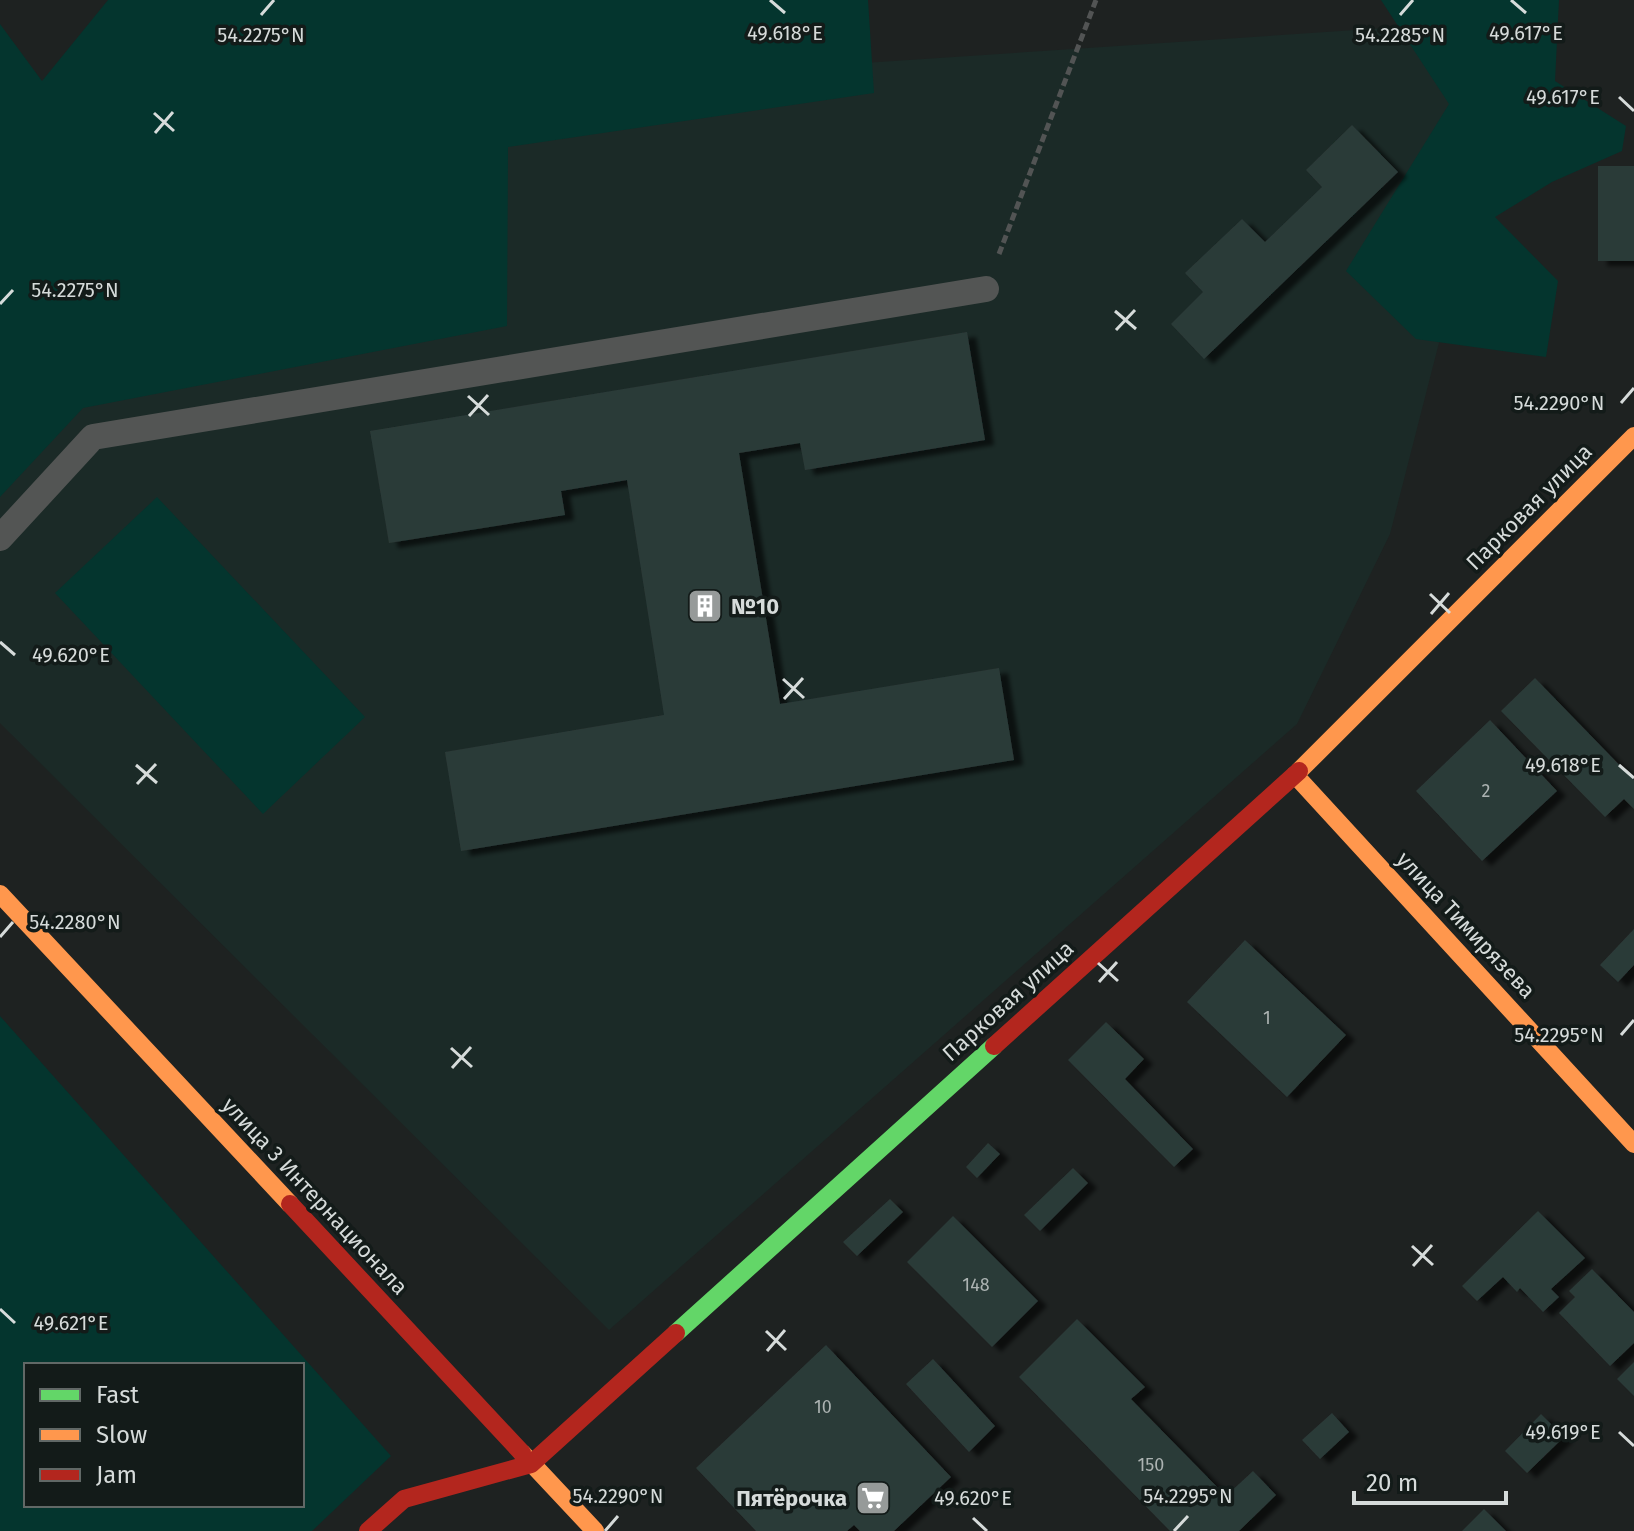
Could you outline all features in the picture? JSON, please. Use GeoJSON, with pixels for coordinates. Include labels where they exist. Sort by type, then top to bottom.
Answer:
{"type":"FeatureCollection","features":[{"type":"Feature","properties":{"kind":"street","name":"Парковая улица"},"geometry":{"type":"LineString","coordinates":[[368,1531],[404,1499],[531,1464],[1295,775],[1634,436]]}},
{"type":"Feature","properties":{"kind":"street","name":"улица Тимирязева"},"geometry":{"type":"LineString","coordinates":[[1295,775],[1634,1144]]}},
{"type":"Feature","properties":{"kind":"street","name":"улица 3 Интернационала"},"geometry":{"type":"LineString","coordinates":[[0,894],[595,1531]]}},
{"type":"Feature","properties":{"kind":"lane"},"geometry":{"type":"LineString","coordinates":[[0,538],[93,437],[986,289]]}},
{"type":"Feature","properties":{"kind":"path"},"geometry":{"type":"LineString","coordinates":[[986,289],[1096,0]]}},
{"type":"Feature","properties":{"kind":"shaded area"},"geometry":{"type":"Polygon","coordinates":[[[1475,22],[1473,210],[1390,534],[1297,724],[609,1330],[0,723],[0,440],[477,89],[1475,22]]]}},
{"type":"Feature","properties":{"kind":"green space"},"geometry":{"type":"Polygon","coordinates":[[[108,0],[868,0],[874,93],[508,147],[507,326],[83,408],[0,497],[0,24],[42,81],[108,0]]]}},
{"type":"Feature","properties":{"kind":"green space"},"geometry":{"type":"Polygon","coordinates":[[[1381,0],[1559,0],[1555,81],[1626,126],[1622,151],[1552,182],[1495,217],[1558,281],[1546,357],[1416,339],[1346,271],[1449,104],[1381,0]]]}},
{"type":"Feature","properties":{"kind":"green space"},"geometry":{"type":"Polygon","coordinates":[[[157,497],[365,717],[263,814],[55,593],[157,497]]]}},
{"type":"Feature","properties":{"kind":"green space"},"geometry":{"type":"Polygon","coordinates":[[[0,1016],[391,1456],[312,1531],[0,1531],[0,1016]]]}},
{"type":"Feature","properties":{"kind":"building"},"geometry":{"type":"Polygon","coordinates":[[[1352,125],[1398,172],[1204,359],[1171,324],[1203,292],[1185,273],[1242,219],[1265,242],[1322,187],[1306,170],[1352,125]]]}},
{"type":"Feature","properties":{"kind":"building"},"geometry":{"type":"Polygon","coordinates":[[[1598,166],[1634,166],[1634,261],[1598,261],[1598,166]]]}},
{"type":"Feature","properties":{"kind":"building","name":"№10"},"geometry":{"type":"Polygon","coordinates":[[[967,332],[985,440],[805,470],[800,443],[739,453],[780,704],[999,668],[1014,760],[461,851],[445,752],[664,715],[627,480],[561,491],[565,515],[389,543],[370,431],[967,332]]]}},
{"type":"Feature","properties":{"kind":"building"},"geometry":{"type":"Polygon","coordinates":[[[1535,678],[1634,780],[1634,809],[1624,799],[1605,817],[1501,711],[1535,678]]]}},
{"type":"Feature","properties":{"kind":"building"},"geometry":{"type":"Polygon","coordinates":[[[1490,720],[1557,791],[1482,861],[1416,791],[1490,720]]]}},
{"type":"Feature","properties":{"kind":"building"},"geometry":{"type":"Polygon","coordinates":[[[1634,929],[1634,965],[1618,982],[1600,965],[1634,929]]]}},
{"type":"Feature","properties":{"kind":"building"},"geometry":{"type":"Polygon","coordinates":[[[1245,940],[1346,1035],[1287,1097],[1187,1002],[1245,940]]]}},
{"type":"Feature","properties":{"kind":"building"},"geometry":{"type":"Polygon","coordinates":[[[1106,1022],[1144,1059],[1125,1079],[1193,1149],[1174,1167],[1068,1060],[1106,1022]]]}},
{"type":"Feature","properties":{"kind":"building"},"geometry":{"type":"Polygon","coordinates":[[[988,1143],[1000,1154],[977,1178],[966,1167],[988,1143]]]}},
{"type":"Feature","properties":{"kind":"building"},"geometry":{"type":"Polygon","coordinates":[[[1073,1168],[1088,1183],[1040,1231],[1024,1215],[1073,1168]]]}},
{"type":"Feature","properties":{"kind":"building"},"geometry":{"type":"Polygon","coordinates":[[[890,1199],[903,1212],[857,1256],[843,1242],[890,1199]]]}},
{"type":"Feature","properties":{"kind":"building"},"geometry":{"type":"Polygon","coordinates":[[[1538,1211],[1585,1258],[1551,1289],[1559,1297],[1543,1312],[1520,1288],[1517,1292],[1503,1277],[1477,1301],[1462,1286],[1538,1211]]]}},
{"type":"Feature","properties":{"kind":"building"},"geometry":{"type":"Polygon","coordinates":[[[953,1216],[1038,1301],[992,1347],[907,1262],[953,1216]]]}},
{"type":"Feature","properties":{"kind":"building"},"geometry":{"type":"Polygon","coordinates":[[[1592,1269],[1634,1312],[1634,1343],[1610,1366],[1559,1313],[1575,1297],[1569,1291],[1592,1269]]]}},
{"type":"Feature","properties":{"kind":"building"},"geometry":{"type":"Polygon","coordinates":[[[1077,1319],[1145,1387],[1131,1399],[1226,1496],[1253,1471],[1276,1495],[1239,1531],[1170,1531],[1019,1377],[1077,1319]]]}},
{"type":"Feature","properties":{"kind":"building"},"geometry":{"type":"Polygon","coordinates":[[[826,1345],[951,1477],[894,1531],[860,1531],[854,1525],[847,1531],[756,1531],[696,1468],[826,1345]]]}},
{"type":"Feature","properties":{"kind":"building"},"geometry":{"type":"Polygon","coordinates":[[[933,1359],[995,1426],[969,1452],[906,1384],[933,1359]]]}},
{"type":"Feature","properties":{"kind":"building"},"geometry":{"type":"Polygon","coordinates":[[[1634,1362],[1634,1396],[1617,1379],[1634,1362]]]}},
{"type":"Feature","properties":{"kind":"building"},"geometry":{"type":"Polygon","coordinates":[[[1332,1413],[1349,1432],[1320,1459],[1302,1440],[1332,1413]]]}},
{"type":"Feature","properties":{"kind":"building"},"geometry":{"type":"Polygon","coordinates":[[[1541,1414],[1564,1437],[1527,1473],[1505,1451],[1541,1414]]]}},
{"type":"Feature","properties":{"kind":"building"},"geometry":{"type":"Polygon","coordinates":[[[1484,1509],[1506,1531],[1462,1531],[1484,1509]]]}},
{"type":"Feature","properties":{"kind":"traffic: fast"},"geometry":{"type":"LineString","coordinates":[[676,1333],[994,1046]]}},
{"type":"Feature","properties":{"kind":"traffic: slow"},"geometry":{"type":"LineString","coordinates":[[1299,771],[1634,436]]}},
{"type":"Feature","properties":{"kind":"traffic: slow"},"geometry":{"type":"LineString","coordinates":[[1295,775],[1634,1144]]}},
{"type":"Feature","properties":{"kind":"traffic: slow"},"geometry":{"type":"LineString","coordinates":[[0,894],[290,1204]]}},
{"type":"Feature","properties":{"kind":"traffic: slow"},"geometry":{"type":"LineString","coordinates":[[522,1453],[595,1531]]}},
{"type":"Feature","properties":{"kind":"traffic: jam"},"geometry":{"type":"LineString","coordinates":[[994,1046],[1299,771]]}},
{"type":"Feature","properties":{"kind":"traffic: jam"},"geometry":{"type":"LineString","coordinates":[[290,1204],[522,1453]]}},
{"type":"Feature","properties":{"kind":"traffic: jam"},"geometry":{"type":"LineString","coordinates":[[368,1531],[404,1499],[531,1464],[676,1333]]}},
{"type":"Feature","properties":{"kind":"place","name":"№10"},"geometry":{"type":"Point","coordinates":[705,606]}},
{"type":"Feature","properties":{"kind":"place","name":"Пятёрочка"},"geometry":{"type":"Point","coordinates":[873,1498]}}]}
